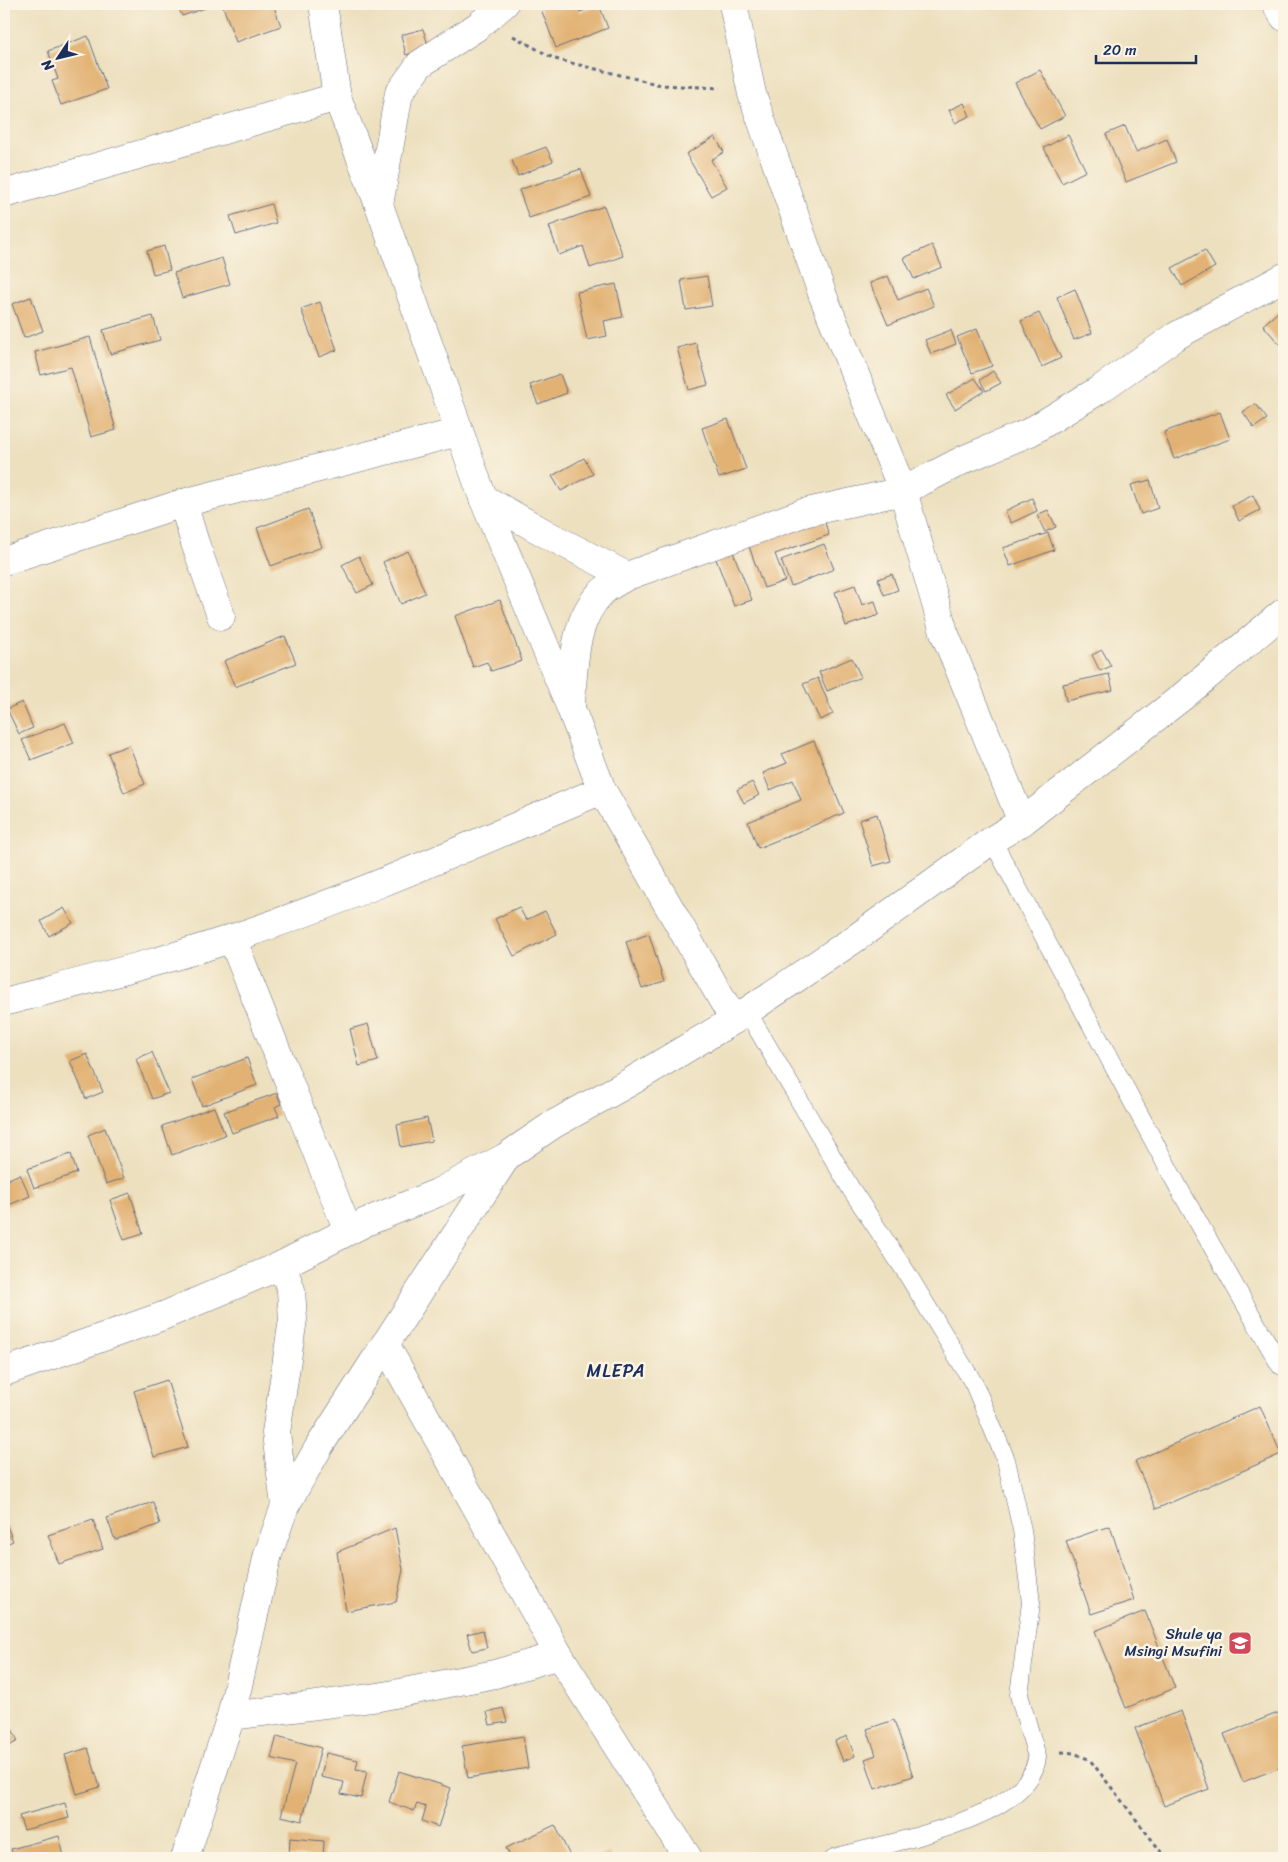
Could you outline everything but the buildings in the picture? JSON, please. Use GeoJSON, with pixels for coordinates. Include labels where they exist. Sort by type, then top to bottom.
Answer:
{"type":"FeatureCollection","features":[{"type":"Feature","properties":{"kind":"street"},"geometry":{"type":"LineString","coordinates":[[323,4],[337,97],[379,205],[483,498],[570,706],[602,790],[741,1015]]}},
{"type":"Feature","properties":{"kind":"street"},"geometry":{"type":"LineString","coordinates":[[733,4],[752,94],[823,296],[903,490],[944,632],[1022,822]]}},
{"type":"Feature","properties":{"kind":"street"},"geometry":{"type":"LineString","coordinates":[[1276,4],[1284,17]]}},
{"type":"Feature","properties":{"kind":"street"},"geometry":{"type":"LineString","coordinates":[[379,205],[399,93],[420,64],[455,43],[497,10]]}},
{"type":"Feature","properties":{"kind":"street"},"geometry":{"type":"LineString","coordinates":[[4,194],[337,97]]}},
{"type":"Feature","properties":{"kind":"street"},"geometry":{"type":"LineString","coordinates":[[570,706],[579,633],[588,608],[602,591],[627,576],[803,514],[903,490],[964,459],[1030,432],[1098,390],[1176,336],[1284,277]]}},
{"type":"Feature","properties":{"kind":"street"},"geometry":{"type":"LineString","coordinates":[[4,561],[183,503],[459,432]]}},
{"type":"Feature","properties":{"kind":"street"},"geometry":{"type":"LineString","coordinates":[[483,498],[548,536],[627,576]]}},
{"type":"Feature","properties":{"kind":"street"},"geometry":{"type":"LineString","coordinates":[[183,503],[221,616]]}},
{"type":"Feature","properties":{"kind":"street"},"geometry":{"type":"LineString","coordinates":[[4,1372],[163,1316],[282,1265],[348,1231],[436,1194],[507,1156],[554,1124],[630,1082],[741,1015],[856,938],[992,840],[1022,822],[1182,697],[1274,629],[1284,612]]}},
{"type":"Feature","properties":{"kind":"street"},"geometry":{"type":"LineString","coordinates":[[4,1002],[118,972],[232,938],[344,897],[602,790]]}},
{"type":"Feature","properties":{"kind":"street"},"geometry":{"type":"LineString","coordinates":[[232,938],[348,1231]]}},
{"type":"Feature","properties":{"kind":"street"},"geometry":{"type":"LineString","coordinates":[[185,1858],[231,1716],[268,1554],[285,1506],[320,1445],[507,1156]]}},
{"type":"Feature","properties":{"kind":"street"},"geometry":{"type":"LineString","coordinates":[[282,1265],[291,1290],[293,1319],[276,1432],[285,1506]]}},
{"type":"Feature","properties":{"kind":"street"},"geometry":{"type":"LineString","coordinates":[[385,1344],[558,1656],[688,1858]]}},
{"type":"Feature","properties":{"kind":"street"},"geometry":{"type":"LineString","coordinates":[[231,1716],[379,1697],[495,1674],[558,1656]]}},
{"type":"Feature","properties":{"kind":"lane"},"geometry":{"type":"LineString","coordinates":[[992,840],[1181,1192],[1280,1364]]}},
{"type":"Feature","properties":{"kind":"lane"},"geometry":{"type":"LineString","coordinates":[[741,1015],[906,1272],[974,1384],[1006,1460],[1022,1530],[1031,1603],[1019,1695],[1036,1764],[1028,1780],[1009,1798],[989,1812],[897,1842],[834,1858]]}},
{"type":"Feature","properties":{"kind":"path"},"geometry":{"type":"LineString","coordinates":[[497,10],[515,38],[555,59],[661,85],[708,86],[752,94]]}},
{"type":"Feature","properties":{"kind":"path"},"geometry":{"type":"LineString","coordinates":[[1034,1750],[1074,1753],[1090,1760],[1166,1858]]}},
{"type":"Feature","properties":{"kind":"place","name":"Shule ya Msingi Msufini"},"geometry":{"type":"Point","coordinates":[1240,1643]}},
{"type":"Feature","properties":{"kind":"district","name":"MLEPA"},"geometry":{"type":"Point","coordinates":[616,1371]}}]}
